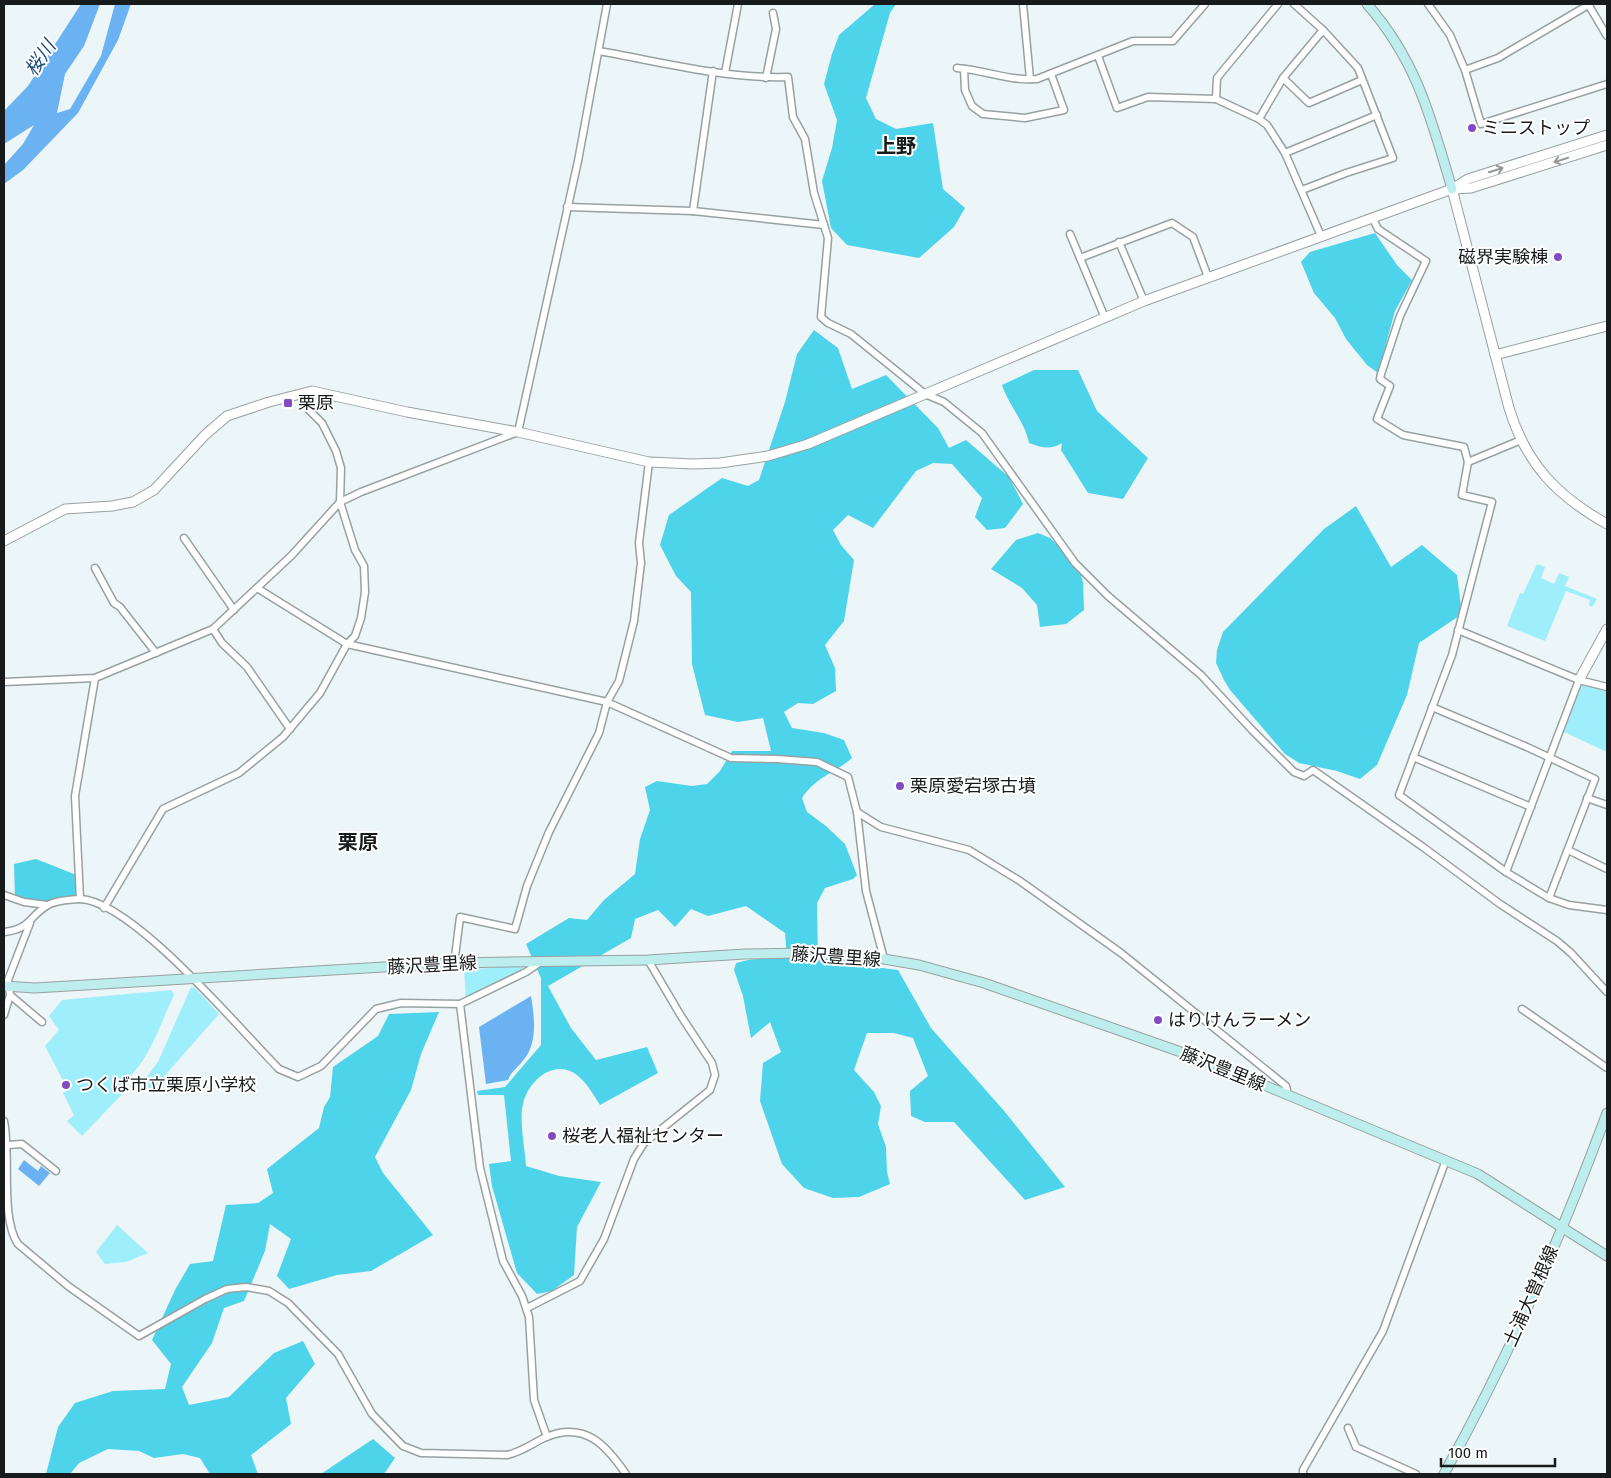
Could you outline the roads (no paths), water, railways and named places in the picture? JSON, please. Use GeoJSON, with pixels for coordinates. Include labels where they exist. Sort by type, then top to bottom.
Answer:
{"type":"FeatureCollection","features":[{"type":"Feature","properties":{"kind":"main road"},"geometry":{"type":"LineString","coordinates":[[1367,4],[1388,29],[1411,67],[1423,94],[1452,189]]}},
{"type":"Feature","properties":{"kind":"main road","name":"藤沢豊里線"},"geometry":{"type":"LineString","coordinates":[[7,990],[450,963],[544,960],[648,960],[745,954],[805,953],[884,959],[919,965],[984,983],[1198,1058],[1478,1174],[1607,1256]]}},
{"type":"Feature","properties":{"kind":"main road","name":"土浦大曽根線"},"geometry":{"type":"LineString","coordinates":[[1444,1474],[1485,1398],[1562,1226],[1607,1113]]}},
{"type":"Feature","properties":{"kind":"street"},"geometry":{"type":"LineString","coordinates":[[518,432],[589,108],[607,4]]}},
{"type":"Feature","properties":{"kind":"street"},"geometry":{"type":"LineString","coordinates":[[725,73],[738,4]]}},
{"type":"Feature","properties":{"kind":"street"},"geometry":{"type":"LineString","coordinates":[[1023,4],[1030,79]]}},
{"type":"Feature","properties":{"kind":"street"},"geometry":{"type":"LineString","coordinates":[[1051,74],[1064,110],[1025,118],[983,114],[972,106],[965,90],[960,69],[977,70],[1001,78],[1030,79],[1051,74],[1133,41],[1174,41],[1205,4]]}},
{"type":"Feature","properties":{"kind":"street"},"geometry":{"type":"LineString","coordinates":[[1216,99],[1217,78],[1278,4]]}},
{"type":"Feature","properties":{"kind":"street"},"geometry":{"type":"LineString","coordinates":[[1294,4],[1323,30],[1358,68],[1393,158],[1302,190]]}},
{"type":"Feature","properties":{"kind":"street"},"geometry":{"type":"LineString","coordinates":[[1428,4],[1450,35],[1465,70],[1481,124],[1607,84]]}},
{"type":"Feature","properties":{"kind":"street"},"geometry":{"type":"LineString","coordinates":[[1465,70],[1498,58],[1589,4],[1607,36]]}},
{"type":"Feature","properties":{"kind":"street"},"geometry":{"type":"LineString","coordinates":[[766,78],[776,29],[773,13]]}},
{"type":"Feature","properties":{"kind":"street"},"geometry":{"type":"LineString","coordinates":[[1259,119],[1283,78],[1323,30]]}},
{"type":"Feature","properties":{"kind":"street"},"geometry":{"type":"LineString","coordinates":[[599,52],[725,73],[766,78],[788,77],[792,117],[804,139],[814,192],[828,238],[821,317],[828,323],[851,334],[926,394],[944,402],[982,433],[1075,563],[1108,596],[1201,675],[1294,772],[1304,776],[1313,770],[1500,904],[1557,941],[1571,952],[1607,992]]}},
{"type":"Feature","properties":{"kind":"street"},"geometry":{"type":"LineString","coordinates":[[1098,56],[1118,108],[1148,97],[1216,99],[1259,119],[1267,125],[1285,153],[1321,236]]}},
{"type":"Feature","properties":{"kind":"street"},"geometry":{"type":"LineString","coordinates":[[693,211],[713,71]]}},
{"type":"Feature","properties":{"kind":"street"},"geometry":{"type":"LineString","coordinates":[[1283,78],[1309,103],[1362,80]]}},
{"type":"Feature","properties":{"kind":"street"},"geometry":{"type":"LineString","coordinates":[[1285,153],[1377,115]]}},
{"type":"Feature","properties":{"kind":"street"},"geometry":{"type":"LineString","coordinates":[[4,541],[65,509],[123,505],[144,497],[162,482],[205,435],[228,416],[269,402],[312,391],[407,412],[518,432],[648,462],[693,464],[768,456],[808,444],[1105,318],[1208,277],[1452,189],[1468,179],[1607,135]]}},
{"type":"Feature","properties":{"kind":"street"},"geometry":{"type":"LineString","coordinates":[[1452,189],[1471,188],[1607,145]]}},
{"type":"Feature","properties":{"kind":"street"},"geometry":{"type":"LineString","coordinates":[[1452,189],[1509,408],[1520,440],[1537,467],[1553,486],[1579,508],[1607,524]]}},
{"type":"Feature","properties":{"kind":"street"},"geometry":{"type":"LineString","coordinates":[[567,207],[693,211],[824,225]]}},
{"type":"Feature","properties":{"kind":"street"},"geometry":{"type":"LineString","coordinates":[[1372,217],[1378,229],[1426,261],[1400,316],[1381,374],[1380,379],[1390,386],[1378,419],[1403,435],[1464,447],[1468,462],[1462,495],[1492,502],[1450,662],[1399,795],[1506,872],[1549,898],[1569,905],[1607,910]]}},
{"type":"Feature","properties":{"kind":"street"},"geometry":{"type":"LineString","coordinates":[[1080,258],[1172,223],[1192,237],[1208,277]]}},
{"type":"Feature","properties":{"kind":"street"},"geometry":{"type":"LineString","coordinates":[[1070,234],[1105,318]]}},
{"type":"Feature","properties":{"kind":"street"},"geometry":{"type":"LineString","coordinates":[[1119,242],[1144,302]]}},
{"type":"Feature","properties":{"kind":"street"},"geometry":{"type":"LineString","coordinates":[[1495,355],[1607,326]]}},
{"type":"Feature","properties":{"kind":"street"},"geometry":{"type":"LineString","coordinates":[[104,908],[163,809],[239,773],[283,737],[320,693],[347,644],[355,636],[361,618],[365,592],[364,566],[355,550],[340,502],[341,468],[336,451],[322,423],[309,410],[312,391]]}},
{"type":"Feature","properties":{"kind":"street"},"geometry":{"type":"LineString","coordinates":[[4,682],[95,678],[213,629],[292,555],[340,502],[361,492],[518,432]]}},
{"type":"Feature","properties":{"kind":"street"},"geometry":{"type":"LineString","coordinates":[[1468,462],[1520,440]]}},
{"type":"Feature","properties":{"kind":"street"},"geometry":{"type":"LineString","coordinates":[[450,963],[455,957],[460,917],[515,929],[530,877],[549,832],[598,734],[607,702],[619,680],[634,621],[641,563],[639,544],[648,462]]}},
{"type":"Feature","properties":{"kind":"street"},"geometry":{"type":"LineString","coordinates":[[184,538],[234,610]]}},
{"type":"Feature","properties":{"kind":"street"},"geometry":{"type":"LineString","coordinates":[[95,568],[114,603],[120,607],[156,653]]}},
{"type":"Feature","properties":{"kind":"street"},"geometry":{"type":"LineString","coordinates":[[257,588],[347,644],[607,702],[731,758],[817,762],[848,777],[857,812],[866,891],[884,959]]}},
{"type":"Feature","properties":{"kind":"street"},"geometry":{"type":"LineString","coordinates":[[213,629],[222,643],[247,667],[290,729]]}},
{"type":"Feature","properties":{"kind":"street"},"geometry":{"type":"LineString","coordinates":[[1458,630],[1579,680],[1607,687]]}},
{"type":"Feature","properties":{"kind":"street"},"geometry":{"type":"LineString","coordinates":[[1506,872],[1579,680],[1606,632]]}},
{"type":"Feature","properties":{"kind":"street"},"geometry":{"type":"LineString","coordinates":[[80,899],[75,796],[95,678]]}},
{"type":"Feature","properties":{"kind":"street"},"geometry":{"type":"LineString","coordinates":[[1432,707],[1550,757],[1595,779],[1549,898]]}},
{"type":"Feature","properties":{"kind":"street"},"geometry":{"type":"LineString","coordinates":[[1413,757],[1531,807]]}},
{"type":"Feature","properties":{"kind":"street"},"geometry":{"type":"LineString","coordinates":[[1587,798],[1607,805]]}},
{"type":"Feature","properties":{"kind":"street"},"geometry":{"type":"LineString","coordinates":[[857,812],[881,826],[969,850],[1020,881],[1121,953],[1286,1086],[1288,1095]]}},
{"type":"Feature","properties":{"kind":"street"},"geometry":{"type":"LineString","coordinates":[[1568,850],[1607,869]]}},
{"type":"Feature","properties":{"kind":"street"},"geometry":{"type":"LineString","coordinates":[[4,895],[24,902],[47,905]]}},
{"type":"Feature","properties":{"kind":"street"},"geometry":{"type":"LineString","coordinates":[[4,1015],[8,980],[30,923],[47,905],[54,902],[80,899],[104,908],[140,929],[194,979],[279,1070],[298,1077],[321,1066],[376,1009],[401,1003],[460,1004],[520,975],[544,960]]}},
{"type":"Feature","properties":{"kind":"street"},"geometry":{"type":"LineString","coordinates":[[4,932],[30,923]]}},
{"type":"Feature","properties":{"kind":"street"},"geometry":{"type":"LineString","coordinates":[[527,1308],[580,1281],[604,1239],[634,1159],[644,1143],[710,1090],[715,1074],[712,1063],[681,1016],[648,960]]}},
{"type":"Feature","properties":{"kind":"street"},"geometry":{"type":"LineString","coordinates":[[7,990],[42,1022]]}},
{"type":"Feature","properties":{"kind":"street"},"geometry":{"type":"LineString","coordinates":[[460,1004],[480,1168],[503,1260],[527,1308],[531,1324],[534,1400],[547,1437]]}},
{"type":"Feature","properties":{"kind":"street"},"geometry":{"type":"LineString","coordinates":[[1522,1009],[1607,1068]]}},
{"type":"Feature","properties":{"kind":"street"},"geometry":{"type":"LineString","coordinates":[[4,1121],[8,1145],[10,1222],[13,1236],[18,1244],[68,1286],[139,1336],[204,1299],[228,1289],[261,1288],[288,1303],[338,1354],[372,1414],[403,1446],[421,1452],[507,1455],[519,1452],[547,1437],[572,1433],[594,1437],[612,1454],[626,1474]]}},
{"type":"Feature","properties":{"kind":"street"},"geometry":{"type":"LineString","coordinates":[[8,1145],[22,1144],[56,1171]]}},
{"type":"Feature","properties":{"kind":"street"},"geometry":{"type":"LineString","coordinates":[[1303,1474],[1303,1470],[1383,1331],[1446,1160]]}},
{"type":"Feature","properties":{"kind":"street"},"geometry":{"type":"LineString","coordinates":[[1348,1428],[1356,1447],[1416,1474]]}},
{"type":"Feature","properties":{"kind":"place","name":"ミニストップ"},"geometry":{"type":"Point","coordinates":[1472,128]}},
{"type":"Feature","properties":{"kind":"place","name":"磁界実験棟"},"geometry":{"type":"Point","coordinates":[1558,257]}},
{"type":"Feature","properties":{"kind":"place","name":"栗原"},"geometry":{"type":"Point","coordinates":[288,403]}},
{"type":"Feature","properties":{"kind":"place","name":"栗原愛宕塚古墳"},"geometry":{"type":"Point","coordinates":[900,786]}},
{"type":"Feature","properties":{"kind":"place","name":"はりけんラーメン"},"geometry":{"type":"Point","coordinates":[1158,1020]}},
{"type":"Feature","properties":{"kind":"place","name":"つくば市立栗原小学校"},"geometry":{"type":"Point","coordinates":[66,1085]}},
{"type":"Feature","properties":{"kind":"place","name":"桜老人福祉センター"},"geometry":{"type":"Point","coordinates":[552,1136]}},
{"type":"Feature","properties":{"kind":"district","name":"上野"},"geometry":{"type":"Point","coordinates":[896,146]}},
{"type":"Feature","properties":{"kind":"district","name":"栗原"},"geometry":{"type":"Point","coordinates":[358,842]}},
{"type":"Feature","properties":{"kind":"water label","name":"桜川"},"geometry":{"type":"Point","coordinates":[40,58]}}]}
